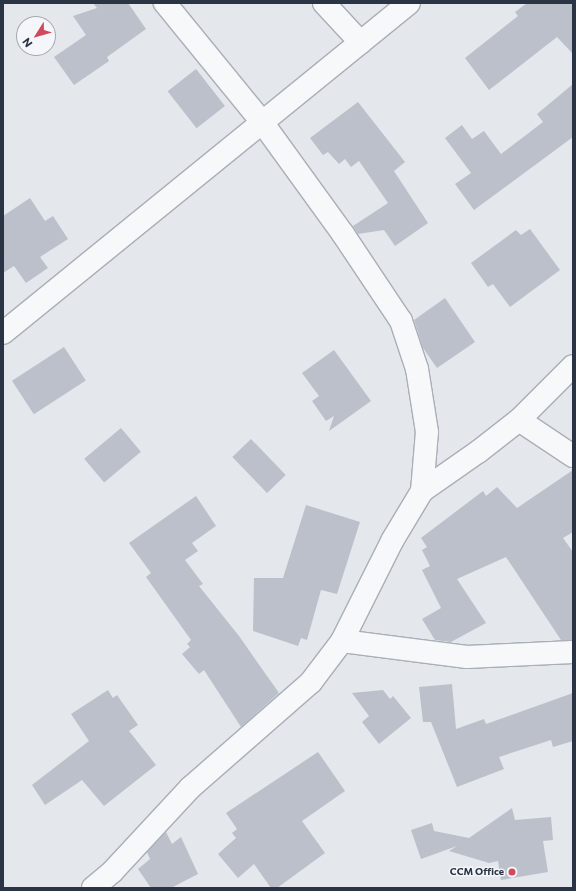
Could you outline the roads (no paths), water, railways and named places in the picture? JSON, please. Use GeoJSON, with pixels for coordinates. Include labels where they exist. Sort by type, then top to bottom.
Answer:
{"type":"FeatureCollection","features":[{"type":"Feature","properties":{"kind":"street"},"geometry":{"type":"LineString","coordinates":[[165,3],[262,122],[343,234],[401,321],[418,368],[427,432],[422,491]]}},
{"type":"Feature","properties":{"kind":"street"},"geometry":{"type":"LineString","coordinates":[[324,3],[360,43]]}},
{"type":"Feature","properties":{"kind":"street"},"geometry":{"type":"LineString","coordinates":[[3,332],[409,3]]}},
{"type":"Feature","properties":{"kind":"street"},"geometry":{"type":"LineString","coordinates":[[93,888],[112,872],[190,788],[311,682],[342,640],[392,541],[422,491],[478,452],[519,420],[573,366]]}},
{"type":"Feature","properties":{"kind":"street"},"geometry":{"type":"LineString","coordinates":[[519,420],[573,456]]}},
{"type":"Feature","properties":{"kind":"street"},"geometry":{"type":"LineString","coordinates":[[342,640],[467,657],[573,652]]}},
{"type":"Feature","properties":{"kind":"place","name":"CCM Office"},"geometry":{"type":"Point","coordinates":[512,872]}}]}
